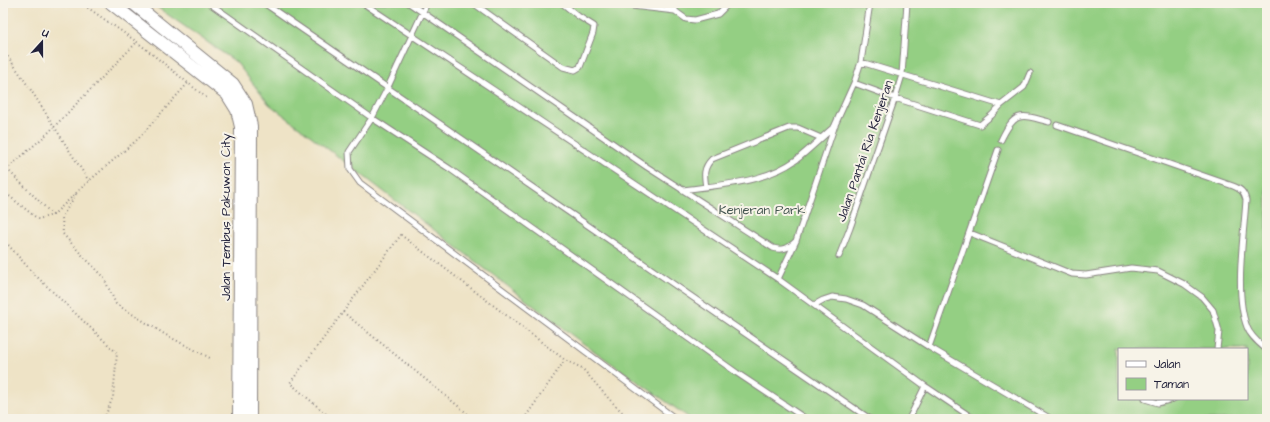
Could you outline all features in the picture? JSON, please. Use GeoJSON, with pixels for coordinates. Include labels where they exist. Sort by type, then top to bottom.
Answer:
{"type":"FeatureCollection","features":[{"type":"Feature","properties":{"kind":"street","name":"Jalan Tembus Pakuwon City"},"geometry":{"type":"LineString","coordinates":[[111,3],[227,94],[236,110],[241,127],[239,419]]}},
{"type":"Feature","properties":{"kind":"street","name":"Jalan Tembus Pakuwon City"},"geometry":{"type":"LineString","coordinates":[[133,3],[233,84],[246,104],[251,126],[250,419]]}},
{"type":"Feature","properties":{"kind":"lane"},"geometry":{"type":"LineString","coordinates":[[209,3],[372,118],[450,169],[731,368],[806,419]]}},
{"type":"Feature","properties":{"kind":"lane"},"geometry":{"type":"LineString","coordinates":[[264,3],[387,89],[870,419]]}},
{"type":"Feature","properties":{"kind":"lane"},"geometry":{"type":"LineString","coordinates":[[364,3],[778,279],[925,386],[974,419]]}},
{"type":"Feature","properties":{"kind":"lane"},"geometry":{"type":"LineString","coordinates":[[409,3],[647,167],[773,248],[779,250],[789,248],[796,241]]}},
{"type":"Feature","properties":{"kind":"lane"},"geometry":{"type":"LineString","coordinates":[[427,3],[387,89],[372,118],[350,152],[350,169],[360,183],[676,419]]}},
{"type":"Feature","properties":{"kind":"lane"},"geometry":{"type":"LineString","coordinates":[[473,3],[563,67],[575,70],[580,67],[593,33],[594,26],[572,12],[562,3]]}},
{"type":"Feature","properties":{"kind":"lane"},"geometry":{"type":"LineString","coordinates":[[622,3],[632,6],[675,11],[686,19],[695,20],[718,14],[729,3]]}},
{"type":"Feature","properties":{"kind":"lane"},"geometry":{"type":"LineString","coordinates":[[675,3],[675,11]]}},
{"type":"Feature","properties":{"kind":"lane"},"geometry":{"type":"LineString","coordinates":[[778,279],[796,241],[835,125],[854,83],[861,62],[870,3]]}},
{"type":"Feature","properties":{"kind":"lane","name":"Jalan Pantai Ria Kenjeran"},"geometry":{"type":"LineString","coordinates":[[839,256],[902,75],[907,3]]}},
{"type":"Feature","properties":{"kind":"lane"},"geometry":{"type":"LineString","coordinates":[[861,62],[1001,104]]}},
{"type":"Feature","properties":{"kind":"lane"},"geometry":{"type":"LineString","coordinates":[[854,83],[895,98],[980,125],[992,115],[1001,104],[1024,87],[1030,73]]}},
{"type":"Feature","properties":{"kind":"lane"},"geometry":{"type":"LineString","coordinates":[[1001,140],[1009,124],[1016,118],[1028,116],[1049,122]]}},
{"type":"Feature","properties":{"kind":"lane"},"geometry":{"type":"LineString","coordinates":[[682,190],[706,187],[767,175],[795,160],[835,125]]}},
{"type":"Feature","properties":{"kind":"lane"},"geometry":{"type":"LineString","coordinates":[[1057,125],[1233,186],[1244,192],[1246,200],[1241,273],[1242,303],[1247,328],[1259,344],[1267,350]]}},
{"type":"Feature","properties":{"kind":"lane"},"geometry":{"type":"LineString","coordinates":[[706,187],[704,172],[706,164],[712,159],[789,128],[802,129],[821,138]]}},
{"type":"Feature","properties":{"kind":"lane"},"geometry":{"type":"LineString","coordinates":[[929,348],[998,150]]}},
{"type":"Feature","properties":{"kind":"lane"},"geometry":{"type":"LineString","coordinates":[[970,233],[1072,274],[1086,275],[1131,268],[1158,271],[1190,288],[1202,297],[1213,310],[1219,330],[1217,348]]}},
{"type":"Feature","properties":{"kind":"lane"},"geometry":{"type":"LineString","coordinates":[[814,305],[832,297],[846,299],[863,305],[929,348],[1051,419]]}},
{"type":"Feature","properties":{"kind":"lane"},"geometry":{"type":"LineString","coordinates":[[909,419],[925,386]]}},
{"type":"Feature","properties":{"kind":"lane"},"geometry":{"type":"LineString","coordinates":[[1148,400],[1158,403],[1169,400]]}},
{"type":"Feature","properties":{"kind":"path"},"geometry":{"type":"LineString","coordinates":[[81,3],[137,42],[208,99]]}},
{"type":"Feature","properties":{"kind":"path"},"geometry":{"type":"LineString","coordinates":[[53,215],[7,169],[54,127],[137,42]]}},
{"type":"Feature","properties":{"kind":"path"},"geometry":{"type":"LineString","coordinates":[[3,50],[23,77],[89,181]]}},
{"type":"Feature","properties":{"kind":"path"},"geometry":{"type":"LineString","coordinates":[[3,191],[38,219],[53,215],[89,181],[138,139],[188,83]]}},
{"type":"Feature","properties":{"kind":"path"},"geometry":{"type":"LineString","coordinates":[[78,192],[62,217],[63,234],[103,276],[116,304],[166,335],[212,359]]}},
{"type":"Feature","properties":{"kind":"path"},"geometry":{"type":"LineString","coordinates":[[332,419],[290,383],[401,235],[565,360],[582,368],[629,419]]}},
{"type":"Feature","properties":{"kind":"path"},"geometry":{"type":"LineString","coordinates":[[3,240],[33,273],[117,353],[113,397],[104,419]]}},
{"type":"Feature","properties":{"kind":"path"},"geometry":{"type":"LineString","coordinates":[[343,312],[474,419]]}},
{"type":"Feature","properties":{"kind":"path"},"geometry":{"type":"LineString","coordinates":[[524,419],[565,360]]}},
{"type":"Feature","properties":{"kind":"green space","name":"Kenjeran Park"},"geometry":{"type":"Polygon","coordinates":[[[151,3],[1267,3],[1267,419],[691,419],[577,339],[269,104],[236,62],[151,3]]]}}]}
